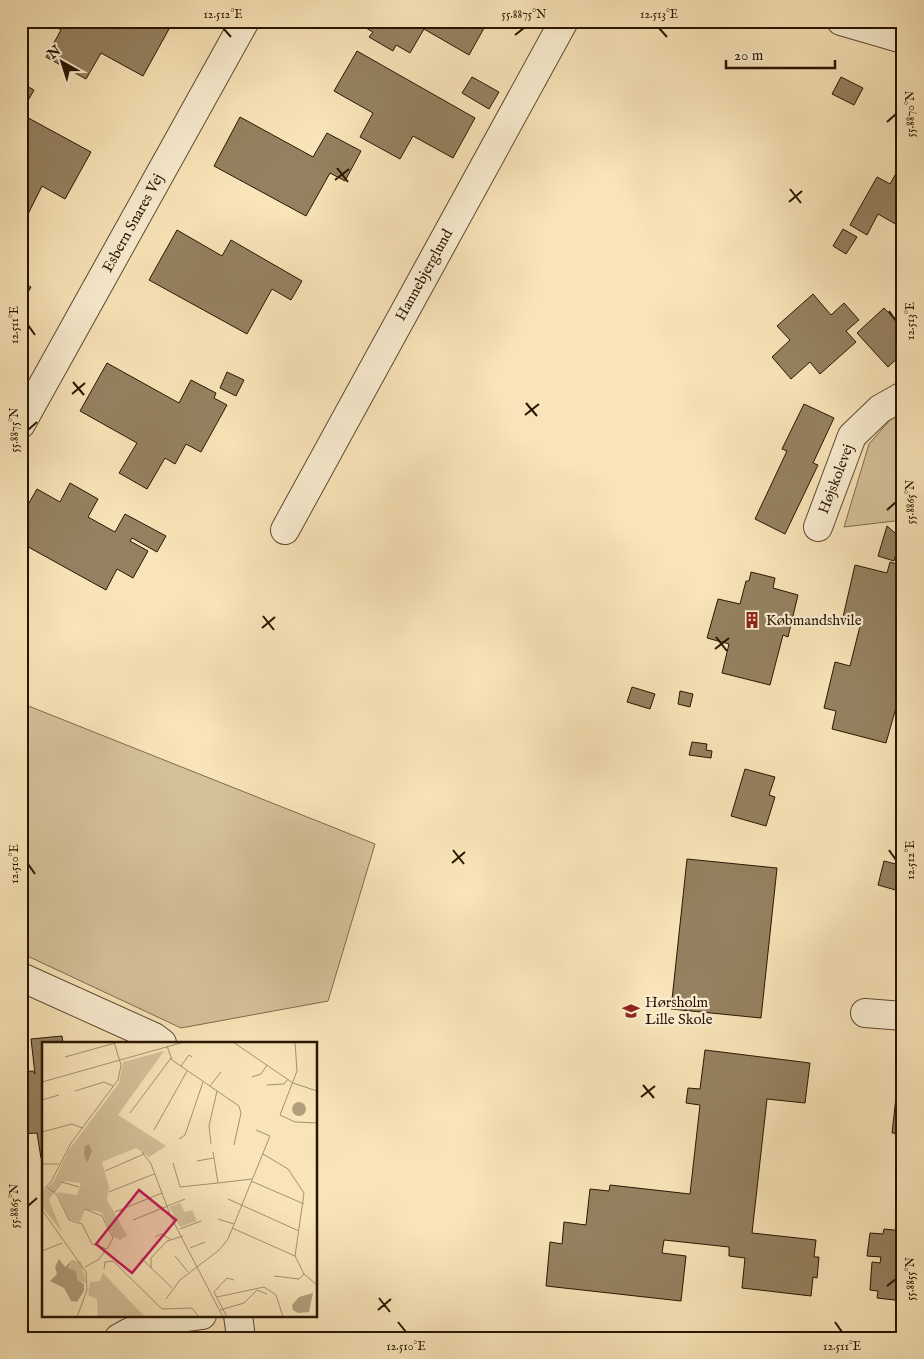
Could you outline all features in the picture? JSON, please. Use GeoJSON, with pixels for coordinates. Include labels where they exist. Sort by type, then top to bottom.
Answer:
{"type":"FeatureCollection","features":[{"type":"Feature","properties":{"kind":"street","name":"Esbern Snares Vej"},"geometry":{"type":"LineString","coordinates":[[21,424],[245,21]]}},
{"type":"Feature","properties":{"kind":"street","name":"Hannebjerglund"},"geometry":{"type":"LineString","coordinates":[[285,530],[564,21]]}},
{"type":"Feature","properties":{"kind":"street"},"geometry":{"type":"LineString","coordinates":[[841,21],[903,39]]}},
{"type":"Feature","properties":{"kind":"street","name":"Højskolevej"},"geometry":{"type":"LineString","coordinates":[[818,527],[852,436],[880,409],[903,396]]}},
{"type":"Feature","properties":{"kind":"street"},"geometry":{"type":"LineString","coordinates":[[21,978],[154,1037],[161,1042]]}},
{"type":"Feature","properties":{"kind":"street"},"geometry":{"type":"LineString","coordinates":[[865,1013],[903,1016]]}},
{"type":"Feature","properties":{"kind":"street"},"geometry":{"type":"LineString","coordinates":[[119,1338],[136,1328],[160,1320],[194,1316]]}},
{"type":"Feature","properties":{"kind":"street"},"geometry":{"type":"LineString","coordinates":[[238,1316],[241,1338]]}},
{"type":"Feature","properties":{"kind":"shaded area"},"geometry":{"type":"Polygon","coordinates":[[[903,413],[903,520],[844,527],[869,444],[890,420],[903,413]]]}},
{"type":"Feature","properties":{"kind":"shaded area"},"geometry":{"type":"Polygon","coordinates":[[[21,703],[375,844],[328,1001],[181,1028],[21,953],[21,703]]]}},
{"type":"Feature","properties":{"kind":"building"},"geometry":{"type":"Polygon","coordinates":[[[47,21],[155,21],[169,29],[143,76],[101,53],[86,79],[46,57],[61,30],[47,21]]]}},
{"type":"Feature","properties":{"kind":"building"},"geometry":{"type":"Polygon","coordinates":[[[369,21],[488,21],[469,55],[424,29],[410,53],[396,45],[393,51],[369,37],[373,32],[366,28],[369,21]]]}},
{"type":"Feature","properties":{"kind":"building"},"geometry":{"type":"Polygon","coordinates":[[[357,51],[475,118],[453,158],[413,136],[400,159],[360,137],[373,113],[334,91],[357,51]]]}},
{"type":"Feature","properties":{"kind":"building"},"geometry":{"type":"Polygon","coordinates":[[[472,77],[499,92],[489,109],[462,93],[472,77]]]}},
{"type":"Feature","properties":{"kind":"building"},"geometry":{"type":"Polygon","coordinates":[[[841,77],[863,88],[854,105],[832,94],[841,77]]]}},
{"type":"Feature","properties":{"kind":"building"},"geometry":{"type":"Polygon","coordinates":[[[21,83],[34,90],[21,113],[21,83]]]}},
{"type":"Feature","properties":{"kind":"building"},"geometry":{"type":"Polygon","coordinates":[[[21,114],[91,152],[65,199],[42,186],[28,214],[21,210],[21,114]]]}},
{"type":"Feature","properties":{"kind":"building"},"geometry":{"type":"Polygon","coordinates":[[[240,117],[313,157],[327,133],[361,151],[345,181],[330,173],[306,216],[214,166],[240,117]]]}},
{"type":"Feature","properties":{"kind":"building"},"geometry":{"type":"Polygon","coordinates":[[[903,161],[903,219],[899,226],[878,214],[867,235],[850,225],[877,177],[890,184],[903,161]]]}},
{"type":"Feature","properties":{"kind":"building"},"geometry":{"type":"Polygon","coordinates":[[[843,229],[857,237],[846,254],[833,246],[843,229]]]}},
{"type":"Feature","properties":{"kind":"building"},"geometry":{"type":"Polygon","coordinates":[[[177,230],[222,256],[231,240],[302,281],[291,300],[272,289],[247,334],[149,280],[177,230]]]}},
{"type":"Feature","properties":{"kind":"building"},"geometry":{"type":"Polygon","coordinates":[[[21,282],[31,287],[21,305],[21,282]]]}},
{"type":"Feature","properties":{"kind":"building"},"geometry":{"type":"Polygon","coordinates":[[[813,294],[831,315],[844,303],[859,320],[846,331],[856,342],[820,374],[810,362],[791,379],[772,357],[790,340],[777,326],[813,294]]]}},
{"type":"Feature","properties":{"kind":"building"},"geometry":{"type":"Polygon","coordinates":[[[884,308],[903,328],[903,353],[888,367],[857,333],[884,308]]]}},
{"type":"Feature","properties":{"kind":"building"},"geometry":{"type":"Polygon","coordinates":[[[107,363],[179,403],[191,380],[216,393],[214,398],[227,405],[201,452],[186,444],[175,464],[165,458],[147,489],[119,473],[137,443],[80,411],[107,363]]]}},
{"type":"Feature","properties":{"kind":"building"},"geometry":{"type":"Polygon","coordinates":[[[227,372],[244,380],[236,396],[220,388],[227,372]]]}},
{"type":"Feature","properties":{"kind":"building"},"geometry":{"type":"Polygon","coordinates":[[[804,404],[834,418],[813,463],[818,465],[785,534],[755,519],[787,451],[782,449],[804,404]]]}},
{"type":"Feature","properties":{"kind":"building"},"geometry":{"type":"Polygon","coordinates":[[[70,483],[98,499],[88,517],[115,532],[125,514],[166,536],[157,552],[132,538],[130,541],[148,551],[133,578],[117,569],[106,590],[21,543],[21,517],[37,489],[60,502],[70,483]]]}},
{"type":"Feature","properties":{"kind":"building"},"geometry":{"type":"Polygon","coordinates":[[[887,526],[895,533],[901,535],[894,561],[878,556],[887,526]]]}},
{"type":"Feature","properties":{"kind":"building"},"geometry":{"type":"Polygon","coordinates":[[[890,562],[903,566],[903,667],[896,696],[899,697],[886,743],[832,729],[836,711],[824,708],[835,662],[850,666],[861,622],[843,617],[855,565],[887,573],[890,562]]]}},
{"type":"Feature","properties":{"kind":"building","name":"Købmandshvile"},"geometry":{"type":"Polygon","coordinates":[[[751,572],[775,578],[773,588],[798,595],[788,637],[783,635],[770,685],[722,673],[729,644],[707,638],[718,599],[740,604],[746,581],[749,581],[751,572]]]}},
{"type":"Feature","properties":{"kind":"building"},"geometry":{"type":"Polygon","coordinates":[[[632,687],[655,694],[650,709],[627,702],[632,687]]]}},
{"type":"Feature","properties":{"kind":"building"},"geometry":{"type":"Polygon","coordinates":[[[680,691],[693,694],[690,707],[678,704],[680,691]]]}},
{"type":"Feature","properties":{"kind":"building"},"geometry":{"type":"Polygon","coordinates":[[[692,742],[707,744],[706,750],[712,751],[711,758],[689,755],[692,742]]]}},
{"type":"Feature","properties":{"kind":"building"},"geometry":{"type":"Polygon","coordinates":[[[745,769],[775,777],[769,795],[775,797],[766,826],[731,816],[745,769]]]}},
{"type":"Feature","properties":{"kind":"building"},"geometry":{"type":"Polygon","coordinates":[[[687,859],[777,868],[761,1018],[671,1009],[687,859]]]}},
{"type":"Feature","properties":{"kind":"building"},"geometry":{"type":"Polygon","coordinates":[[[884,861],[903,866],[903,900],[897,899],[899,891],[878,885],[884,861]]]}},
{"type":"Feature","properties":{"kind":"building"},"geometry":{"type":"Polygon","coordinates":[[[62,1036],[63,1042],[42,1042],[42,1158],[37,1133],[21,1134],[21,1072],[33,1071],[35,1074],[31,1039],[62,1036]]]}},
{"type":"Feature","properties":{"kind":"building"},"geometry":{"type":"Polygon","coordinates":[[[705,1050],[810,1063],[805,1103],[767,1099],[752,1233],[816,1240],[814,1257],[819,1257],[817,1278],[813,1277],[811,1296],[742,1288],[745,1258],[729,1256],[729,1247],[664,1240],[662,1253],[686,1256],[681,1301],[546,1286],[550,1242],[562,1244],[564,1222],[586,1225],[590,1189],[609,1191],[610,1185],[690,1194],[700,1105],[686,1103],[688,1088],[700,1089],[705,1050]]]}},
{"type":"Feature","properties":{"kind":"building"},"geometry":{"type":"Polygon","coordinates":[[[900,1062],[903,1062],[903,1134],[892,1133],[900,1062]]]}},
{"type":"Feature","properties":{"kind":"building"},"geometry":{"type":"Polygon","coordinates":[[[884,1229],[903,1231],[903,1301],[877,1298],[878,1291],[870,1290],[872,1262],[880,1263],[881,1257],[867,1256],[870,1233],[883,1234],[884,1229]]]}},
{"type":"Feature","properties":{"kind":"place","name":"Købmandshvile"},"geometry":{"type":"Point","coordinates":[752,620]}},
{"type":"Feature","properties":{"kind":"place","name":"Hørsholm Lille Skole"},"geometry":{"type":"Point","coordinates":[631,1011]}}]}
